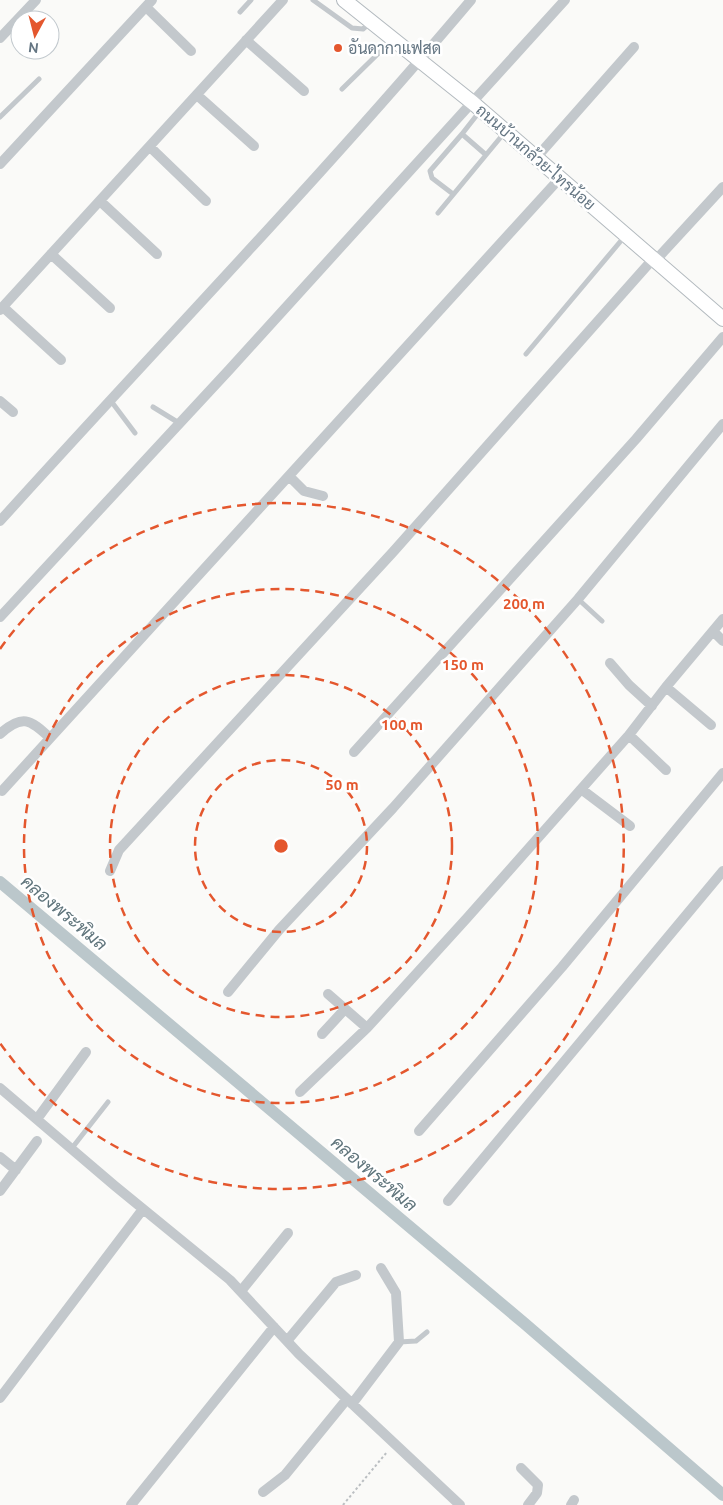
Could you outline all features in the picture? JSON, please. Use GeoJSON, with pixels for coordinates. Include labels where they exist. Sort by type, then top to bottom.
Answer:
{"type":"FeatureCollection","features":[{"type":"Feature","properties":{"kind":"street"},"geometry":{"type":"LineString","coordinates":[[0,38],[36,0]]}},
{"type":"Feature","properties":{"kind":"street"},"geometry":{"type":"LineString","coordinates":[[61,360],[1,308],[150,148],[283,0]]}},
{"type":"Feature","properties":{"kind":"street","name":"ถนนบ้านกล้วย-ไทรน้อย"},"geometry":{"type":"LineString","coordinates":[[344,0],[477,106],[723,319]]}},
{"type":"Feature","properties":{"kind":"street"},"geometry":{"type":"LineString","coordinates":[[0,521],[112,402],[420,61],[471,0]]}},
{"type":"Feature","properties":{"kind":"street"},"geometry":{"type":"LineString","coordinates":[[0,617],[477,106],[564,0]]}},
{"type":"Feature","properties":{"kind":"street"},"geometry":{"type":"LineString","coordinates":[[0,164],[149,3],[190,51]]}},
{"type":"Feature","properties":{"kind":"street"},"geometry":{"type":"LineString","coordinates":[[246,40],[304,91]]}},
{"type":"Feature","properties":{"kind":"street"},"geometry":{"type":"LineString","coordinates":[[536,158],[634,47]]}},
{"type":"Feature","properties":{"kind":"street"},"geometry":{"type":"LineString","coordinates":[[197,95],[254,146]]}},
{"type":"Feature","properties":{"kind":"street"},"geometry":{"type":"LineString","coordinates":[[150,148],[206,201]]}},
{"type":"Feature","properties":{"kind":"street"},"geometry":{"type":"LineString","coordinates":[[2,791],[560,178]]}},
{"type":"Feature","properties":{"kind":"street"},"geometry":{"type":"LineString","coordinates":[[110,871],[119,850],[393,552],[654,260],[723,187]]}},
{"type":"Feature","properties":{"kind":"street"},"geometry":{"type":"LineString","coordinates":[[100,201],[157,254]]}},
{"type":"Feature","properties":{"kind":"street"},"geometry":{"type":"LineString","coordinates":[[52,254],[110,308]]}},
{"type":"Feature","properties":{"kind":"street"},"geometry":{"type":"LineString","coordinates":[[354,752],[636,439],[723,337]]}},
{"type":"Feature","properties":{"kind":"street"},"geometry":{"type":"LineString","coordinates":[[0,401],[13,412]]}},
{"type":"Feature","properties":{"kind":"street"},"geometry":{"type":"LineString","coordinates":[[228,992],[279,930],[393,808],[578,599],[723,424]]}},
{"type":"Feature","properties":{"kind":"street"},"geometry":{"type":"LineString","coordinates":[[289,476],[304,491],[323,496]]}},
{"type":"Feature","properties":{"kind":"street"},"geometry":{"type":"LineString","coordinates":[[300,1092],[367,1028],[629,735],[666,686],[723,619]]}},
{"type":"Feature","properties":{"kind":"street"},"geometry":{"type":"LineString","coordinates":[[712,631],[723,641]]}},
{"type":"Feature","properties":{"kind":"street"},"geometry":{"type":"LineString","coordinates":[[610,662],[629,685],[652,706]]}},
{"type":"Feature","properties":{"kind":"street"},"geometry":{"type":"LineString","coordinates":[[666,686],[711,725]]}},
{"type":"Feature","properties":{"kind":"street"},"geometry":{"type":"LineString","coordinates":[[0,734],[20,721],[26,721],[37,726],[50,738]]}},
{"type":"Feature","properties":{"kind":"street"},"geometry":{"type":"LineString","coordinates":[[629,735],[666,770]]}},
{"type":"Feature","properties":{"kind":"street"},"geometry":{"type":"LineString","coordinates":[[420,1131],[562,967],[723,773]]}},
{"type":"Feature","properties":{"kind":"street"},"geometry":{"type":"LineString","coordinates":[[580,789],[630,826]]}},
{"type":"Feature","properties":{"kind":"street"},"geometry":{"type":"LineString","coordinates":[[448,1201],[723,871]]}},
{"type":"Feature","properties":{"kind":"street"},"geometry":{"type":"LineString","coordinates":[[328,994],[367,1028]]}},
{"type":"Feature","properties":{"kind":"street"},"geometry":{"type":"LineString","coordinates":[[322,1034],[345,1009]]}},
{"type":"Feature","properties":{"kind":"street"},"geometry":{"type":"LineString","coordinates":[[37,1119],[86,1052]]}},
{"type":"Feature","properties":{"kind":"street"},"geometry":{"type":"LineString","coordinates":[[0,1088],[241,1291],[287,1341],[460,1505]]}},
{"type":"Feature","properties":{"kind":"street"},"geometry":{"type":"LineString","coordinates":[[0,1192],[37,1141]]}},
{"type":"Feature","properties":{"kind":"street"},"geometry":{"type":"LineString","coordinates":[[0,1157],[16,1170]]}},
{"type":"Feature","properties":{"kind":"street"},"geometry":{"type":"LineString","coordinates":[[0,1398],[143,1209]]}},
{"type":"Feature","properties":{"kind":"street"},"geometry":{"type":"LineString","coordinates":[[241,1291],[288,1233]]}},
{"type":"Feature","properties":{"kind":"street"},"geometry":{"type":"LineString","coordinates":[[263,1492],[285,1475],[399,1342],[396,1293],[380,1268]]}},
{"type":"Feature","properties":{"kind":"street"},"geometry":{"type":"LineString","coordinates":[[287,1341],[336,1282],[356,1275]]}},
{"type":"Feature","properties":{"kind":"street"},"geometry":{"type":"LineString","coordinates":[[131,1505],[274,1327]]}},
{"type":"Feature","properties":{"kind":"street"},"geometry":{"type":"LineString","coordinates":[[521,1468],[538,1485],[537,1493],[528,1505]]}},
{"type":"Feature","properties":{"kind":"lane"},"geometry":{"type":"LineString","coordinates":[[240,12],[251,0]]}},
{"type":"Feature","properties":{"kind":"lane"},"geometry":{"type":"LineString","coordinates":[[313,0],[352,28],[363,29],[371,22]]}},
{"type":"Feature","properties":{"kind":"lane"},"geometry":{"type":"LineString","coordinates":[[342,89],[393,39]]}},
{"type":"Feature","properties":{"kind":"lane"},"geometry":{"type":"LineString","coordinates":[[0,117],[39,79]]}},
{"type":"Feature","properties":{"kind":"lane"},"geometry":{"type":"LineString","coordinates":[[454,194],[432,178],[430,171],[462,134],[477,106]]}},
{"type":"Feature","properties":{"kind":"lane"},"geometry":{"type":"LineString","coordinates":[[438,214],[485,154],[506,132]]}},
{"type":"Feature","properties":{"kind":"lane"},"geometry":{"type":"LineString","coordinates":[[462,134],[485,154]]}},
{"type":"Feature","properties":{"kind":"lane"},"geometry":{"type":"LineString","coordinates":[[526,354],[626,235]]}},
{"type":"Feature","properties":{"kind":"lane"},"geometry":{"type":"LineString","coordinates":[[112,402],[135,433]]}},
{"type":"Feature","properties":{"kind":"lane"},"geometry":{"type":"LineString","coordinates":[[153,407],[180,423]]}},
{"type":"Feature","properties":{"kind":"lane"},"geometry":{"type":"LineString","coordinates":[[578,599],[602,621]]}},
{"type":"Feature","properties":{"kind":"lane"},"geometry":{"type":"LineString","coordinates":[[72,1148],[108,1102]]}},
{"type":"Feature","properties":{"kind":"lane"},"geometry":{"type":"LineString","coordinates":[[399,1342],[416,1341],[427,1332]]}},
{"type":"Feature","properties":{"kind":"path"},"geometry":{"type":"LineString","coordinates":[[344,1505],[395,1442]]}},
{"type":"Feature","properties":{"kind":"waterway","name":"คลองพระพิมล"},"geometry":{"type":"LineString","coordinates":[[0,882],[524,1323],[723,1495]]}},
{"type":"Feature","properties":{"kind":"place","name":"อันดากาแฟสด"},"geometry":{"type":"Point","coordinates":[338,48]}}]}
